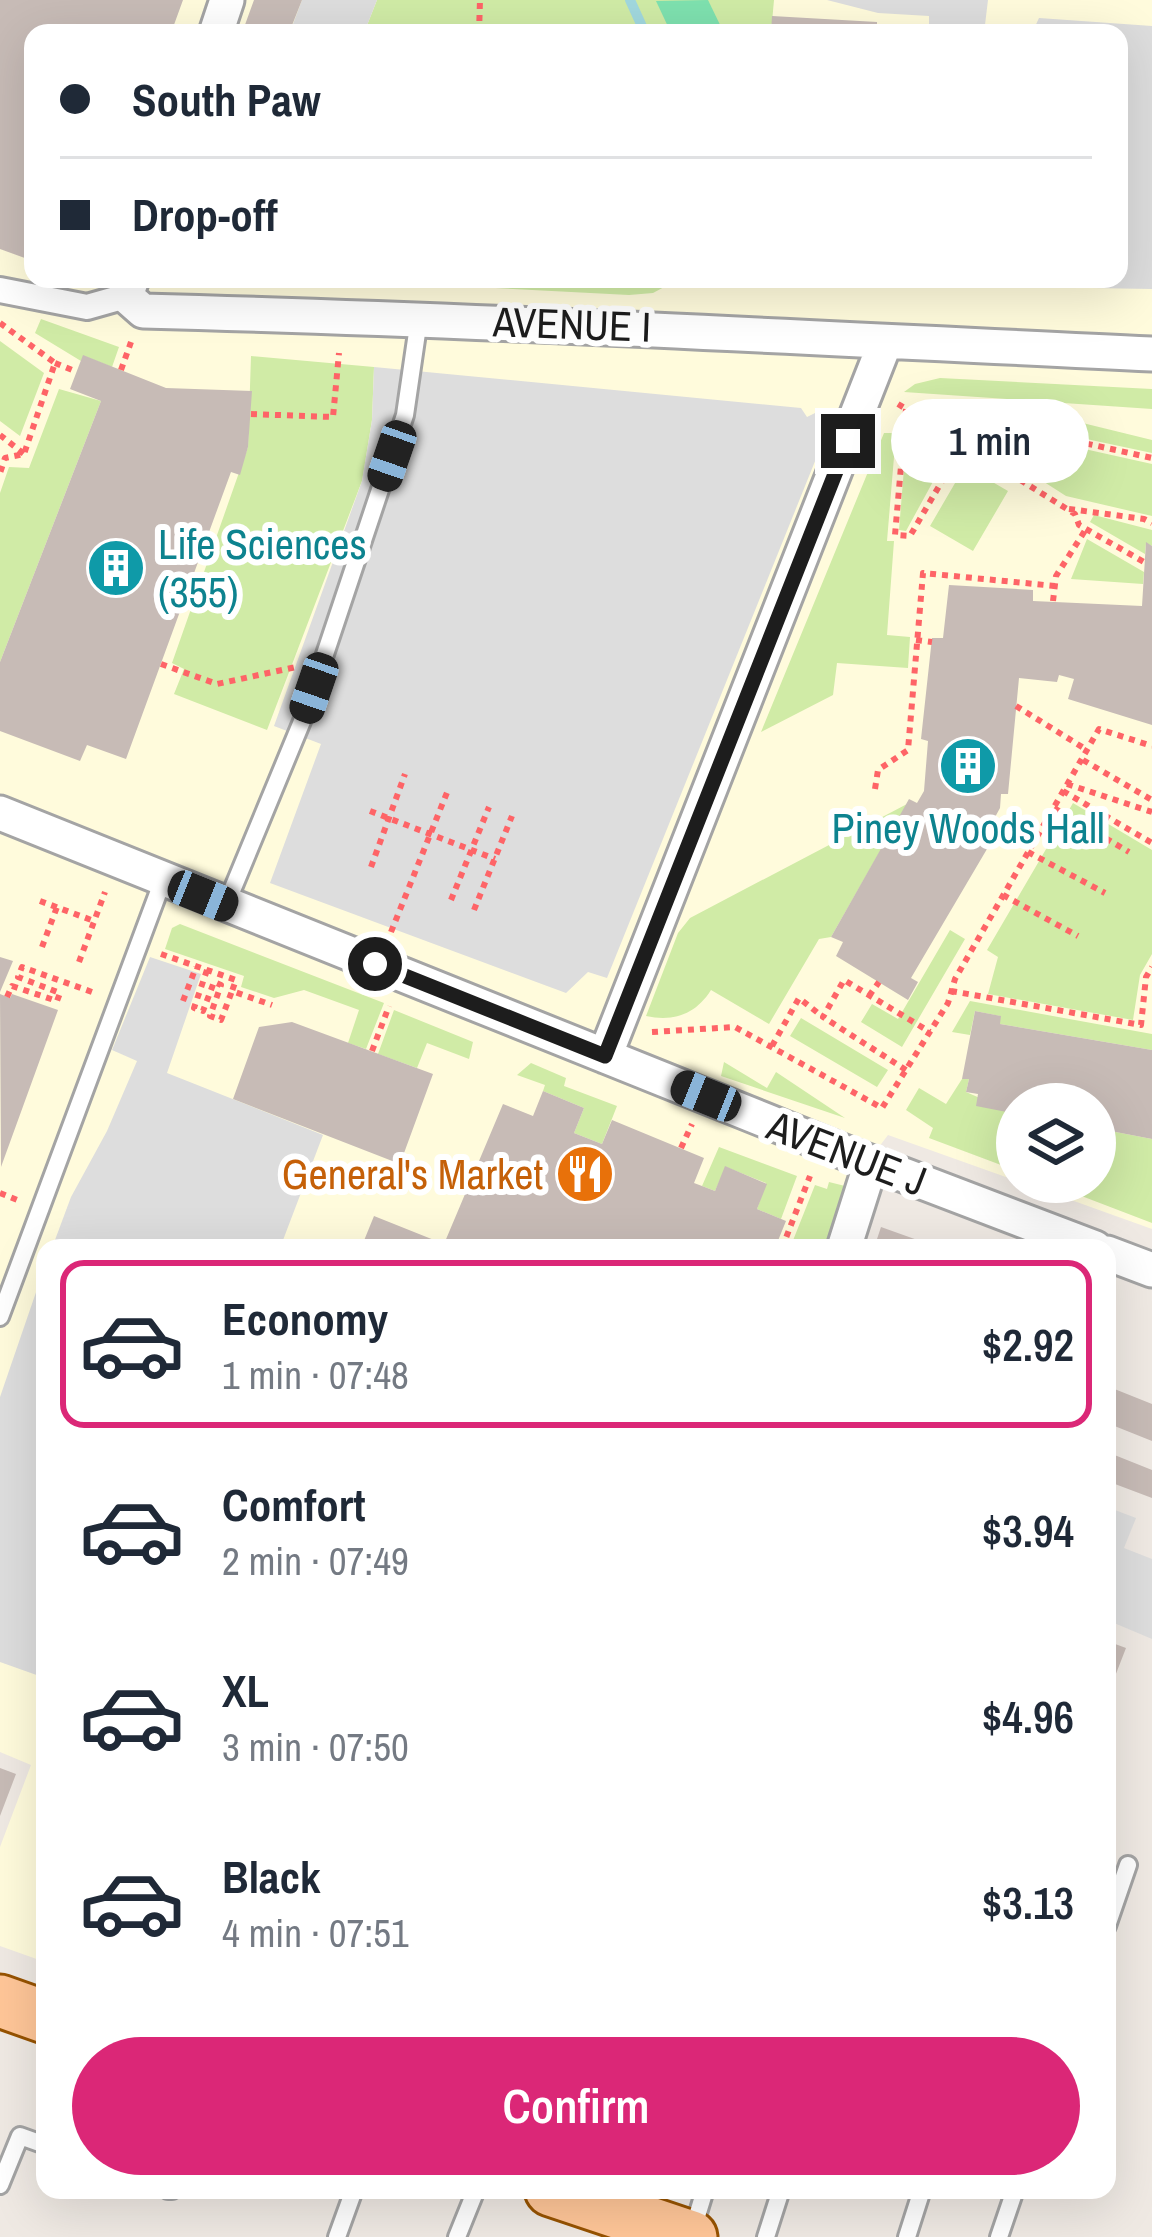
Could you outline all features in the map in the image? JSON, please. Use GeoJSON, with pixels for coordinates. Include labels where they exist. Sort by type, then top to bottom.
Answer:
{"type":"FeatureCollection","features":[{"type":"Feature","properties":{"kind":"main road"},"geometry":{"type":"LineString","coordinates":[[0,2001],[36,2014]]}},
{"type":"Feature","properties":{"kind":"main road"},"geometry":{"type":"LineString","coordinates":[[586,2199],[691,2237]]}},
{"type":"Feature","properties":{"kind":"street","name":"AVENUE I"},"geometry":{"type":"LineString","coordinates":[[0,290],[87,307],[129,288],[143,311],[419,318],[1152,354]]}},
{"type":"Feature","properties":{"kind":"street"},"geometry":{"type":"LineString","coordinates":[[605,1056],[885,343]]}},
{"type":"Feature","properties":{"kind":"street","name":"AVENUE J"},"geometry":{"type":"LineString","coordinates":[[0,813],[1072,1239]]}},
{"type":"Feature","properties":{"kind":"street"},"geometry":{"type":"LineString","coordinates":[[847,1239],[872,1162]]}},
{"type":"Feature","properties":{"kind":"street"},"geometry":{"type":"LineString","coordinates":[[1116,1256],[1152,1270]]}},
{"type":"Feature","properties":{"kind":"lane"},"geometry":{"type":"LineString","coordinates":[[226,905],[305,714],[405,415],[419,318]]}},
{"type":"Feature","properties":{"kind":"lane"},"geometry":{"type":"LineString","coordinates":[[0,1316],[163,880]]}},
{"type":"Feature","properties":{"kind":"lane"},"geometry":{"type":"LineString","coordinates":[[1116,1900],[1128,1865]]}},
{"type":"Feature","properties":{"kind":"lane"},"geometry":{"type":"LineString","coordinates":[[0,2185],[20,2136],[36,2142]]}},
{"type":"Feature","properties":{"kind":"lane"},"geometry":{"type":"LineString","coordinates":[[337,2237],[351,2199]]}},
{"type":"Feature","properties":{"kind":"lane"},"geometry":{"type":"LineString","coordinates":[[458,2237],[473,2199]]}},
{"type":"Feature","properties":{"kind":"lane"},"geometry":{"type":"LineString","coordinates":[[691,2237],[702,2199]]}},
{"type":"Feature","properties":{"kind":"lane"},"geometry":{"type":"LineString","coordinates":[[766,2237],[778,2199]]}},
{"type":"Feature","properties":{"kind":"lane"},"geometry":{"type":"LineString","coordinates":[[907,2237],[919,2199]]}},
{"type":"Feature","properties":{"kind":"lane"},"geometry":{"type":"LineString","coordinates":[[999,2237],[1013,2199]]}},
{"type":"Feature","properties":{"kind":"path"},"geometry":{"type":"LineString","coordinates":[[0,323],[56,363],[77,372]]}},
{"type":"Feature","properties":{"kind":"path"},"geometry":{"type":"LineString","coordinates":[[251,414],[333,417],[339,353]]}},
{"type":"Feature","properties":{"kind":"path"},"geometry":{"type":"LineString","coordinates":[[24,454],[56,363]]}},
{"type":"Feature","properties":{"kind":"path"},"geometry":{"type":"LineString","coordinates":[[963,445],[910,536],[895,536],[902,406],[1065,508],[1086,529],[1144,562]]}},
{"type":"Feature","properties":{"kind":"path"},"geometry":{"type":"LineString","coordinates":[[1001,468],[1025,430],[1152,458]]}},
{"type":"Feature","properties":{"kind":"path"},"geometry":{"type":"LineString","coordinates":[[0,435],[24,454]]}},
{"type":"Feature","properties":{"kind":"path"},"geometry":{"type":"LineString","coordinates":[[0,472],[3,458],[24,454]]}},
{"type":"Feature","properties":{"kind":"path"},"geometry":{"type":"LineString","coordinates":[[1065,508],[1152,524]]}},
{"type":"Feature","properties":{"kind":"path"},"geometry":{"type":"LineString","coordinates":[[1053,601],[1056,576],[1086,529]]}},
{"type":"Feature","properties":{"kind":"path"},"geometry":{"type":"LineString","coordinates":[[874,789],[878,770],[908,750],[923,573],[1055,586]]}},
{"type":"Feature","properties":{"kind":"path"},"geometry":{"type":"LineString","coordinates":[[916,640],[932,642]]}},
{"type":"Feature","properties":{"kind":"path"},"geometry":{"type":"LineString","coordinates":[[161,664],[217,684],[323,661]]}},
{"type":"Feature","properties":{"kind":"path"},"geometry":{"type":"LineString","coordinates":[[1016,706],[1087,750]]}},
{"type":"Feature","properties":{"kind":"path"},"geometry":{"type":"LineString","coordinates":[[649,1032],[735,1027],[882,1108],[930,1032],[1099,729],[1152,746]]}},
{"type":"Feature","properties":{"kind":"path"},"geometry":{"type":"LineString","coordinates":[[1082,759],[1152,800]]}},
{"type":"Feature","properties":{"kind":"path"},"geometry":{"type":"LineString","coordinates":[[370,867],[405,774]]}},
{"type":"Feature","properties":{"kind":"path"},"geometry":{"type":"LineString","coordinates":[[1065,788],[1152,812]]}},
{"type":"Feature","properties":{"kind":"path"},"geometry":{"type":"LineString","coordinates":[[1065,788],[1152,843]]}},
{"type":"Feature","properties":{"kind":"path"},"geometry":{"type":"LineString","coordinates":[[390,935],[448,790]]}},
{"type":"Feature","properties":{"kind":"path"},"geometry":{"type":"LineString","coordinates":[[451,900],[489,806]]}},
{"type":"Feature","properties":{"kind":"path"},"geometry":{"type":"LineString","coordinates":[[1054,808],[1130,851]]}},
{"type":"Feature","properties":{"kind":"path"},"geometry":{"type":"LineString","coordinates":[[370,812],[495,859]]}},
{"type":"Feature","properties":{"kind":"path"},"geometry":{"type":"LineString","coordinates":[[474,910],[512,816]]}},
{"type":"Feature","properties":{"kind":"path"},"geometry":{"type":"LineString","coordinates":[[1028,852],[1106,893]]}},
{"type":"Feature","properties":{"kind":"path"},"geometry":{"type":"LineString","coordinates":[[79,962],[106,887]]}},
{"type":"Feature","properties":{"kind":"path"},"geometry":{"type":"LineString","coordinates":[[1003,895],[1078,936]]}},
{"type":"Feature","properties":{"kind":"path"},"geometry":{"type":"LineString","coordinates":[[40,901],[94,921]]}},
{"type":"Feature","properties":{"kind":"path"},"geometry":{"type":"LineString","coordinates":[[42,947],[57,907]]}},
{"type":"Feature","properties":{"kind":"path"},"geometry":{"type":"LineString","coordinates":[[166,936],[159,953],[236,980],[221,1020],[210,1016],[221,985],[214,982],[203,1011],[194,1008],[207,970]]}},
{"type":"Feature","properties":{"kind":"path"},"geometry":{"type":"LineString","coordinates":[[7,997],[11,986],[57,1001],[60,993],[18,976],[22,967],[92,992]]}},
{"type":"Feature","properties":{"kind":"path"},"geometry":{"type":"LineString","coordinates":[[183,1001],[196,967]]}},
{"type":"Feature","properties":{"kind":"path"},"geometry":{"type":"LineString","coordinates":[[1142,1025],[1152,968]]}},
{"type":"Feature","properties":{"kind":"path"},"geometry":{"type":"LineString","coordinates":[[823,1017],[844,980],[930,1032]]}},
{"type":"Feature","properties":{"kind":"path"},"geometry":{"type":"LineString","coordinates":[[869,996],[879,982]]}},
{"type":"Feature","properties":{"kind":"path"},"geometry":{"type":"LineString","coordinates":[[232,991],[272,1005]]}},
{"type":"Feature","properties":{"kind":"path"},"geometry":{"type":"LineString","coordinates":[[951,991],[1152,1026]]}},
{"type":"Feature","properties":{"kind":"path"},"geometry":{"type":"LineString","coordinates":[[771,1046],[799,998],[906,1070]]}},
{"type":"Feature","properties":{"kind":"path"},"geometry":{"type":"LineString","coordinates":[[372,1051],[390,1002]]}},
{"type":"Feature","properties":{"kind":"path"},"geometry":{"type":"LineString","coordinates":[[786,1239],[810,1176]]}},
{"type":"Feature","properties":{"kind":"shaded area"},"geometry":{"type":"Polygon","coordinates":[[[0,0],[1152,0],[1152,1229],[1080,1203],[1116,1203],[1116,1083],[996,1083],[996,1174],[888,1135],[853,1181],[834,1239],[36,1239],[36,1959],[0,1946],[0,1847],[31,1765],[0,1752],[0,0]]]}},
{"type":"Feature","properties":{"kind":"shaded area"},"geometry":{"type":"Polygon","coordinates":[[[302,0],[377,0],[368,24],[293,24],[302,0]]]}},
{"type":"Feature","properties":{"kind":"shaded area"},"geometry":{"type":"Polygon","coordinates":[[[827,0],[988,0],[985,24],[929,24],[929,16],[878,13],[827,0]]]}},
{"type":"Feature","properties":{"kind":"shaded area"},"geometry":{"type":"Polygon","coordinates":[[[1039,18],[1124,24],[1036,24],[1039,18]]]}},
{"type":"Feature","properties":{"kind":"shaded area"},"geometry":{"type":"Polygon","coordinates":[[[1128,24],[1152,26],[1152,289],[1091,288],[1128,288],[1128,24]]]}},
{"type":"Feature","properties":{"kind":"shaded area"},"geometry":{"type":"Polygon","coordinates":[[[374,367],[801,408],[807,417],[821,410],[830,424],[607,978],[588,972],[566,993],[270,883],[321,744],[274,726],[362,481],[374,367]]]}},
{"type":"Feature","properties":{"kind":"shaded area"},"geometry":{"type":"Polygon","coordinates":[[[150,957],[201,974],[167,1073],[323,1135],[283,1239],[55,1239],[137,1061],[112,1050],[150,957]]]}},
{"type":"Feature","properties":{"kind":"shaded area"},"geometry":{"type":"Polygon","coordinates":[[[36,1292],[36,1675],[0,1662],[0,1397],[36,1292]]]}},
{"type":"Feature","properties":{"kind":"shaded area"},"geometry":{"type":"Polygon","coordinates":[[[1116,1510],[1136,1518],[1124,1548],[1152,1559],[1152,1639],[1116,1624],[1116,1510]]]}},
{"type":"Feature","properties":{"kind":"green space"},"geometry":{"type":"Polygon","coordinates":[[[377,0],[774,0],[772,24],[368,24],[377,0]]]}},
{"type":"Feature","properties":{"kind":"green space"},"geometry":{"type":"Polygon","coordinates":[[[708,0],[720,24],[667,24],[656,1],[708,0]]]}},
{"type":"Feature","properties":{"kind":"green space"},"geometry":{"type":"Polygon","coordinates":[[[494,288],[662,288],[629,295],[494,288]]]}},
{"type":"Feature","properties":{"kind":"green space"},"geometry":{"type":"Polygon","coordinates":[[[41,319],[119,347],[112,367],[84,356],[81,361],[35,333],[41,319]]]}},
{"type":"Feature","properties":{"kind":"green space"},"geometry":{"type":"Polygon","coordinates":[[[0,341],[44,373],[20,436],[0,421],[0,341]]]}},
{"type":"Feature","properties":{"kind":"green space"},"geometry":{"type":"Polygon","coordinates":[[[251,356],[374,367],[362,481],[267,730],[174,694],[184,669],[172,663],[248,447],[251,356]]]}},
{"type":"Feature","properties":{"kind":"green space"},"geometry":{"type":"Polygon","coordinates":[[[940,378],[1152,389],[1152,409],[904,392],[940,378]]]}},
{"type":"Feature","properties":{"kind":"green space"},"geometry":{"type":"Polygon","coordinates":[[[59,389],[101,401],[0,662],[0,493],[9,467],[29,468],[59,389]]]}},
{"type":"Feature","properties":{"kind":"green space"},"geometry":{"type":"Polygon","coordinates":[[[960,411],[1050,415],[1152,440],[1152,453],[1021,425],[1015,434],[961,421],[960,411]]]}},
{"type":"Feature","properties":{"kind":"green space"},"geometry":{"type":"Polygon","coordinates":[[[907,432],[947,456],[906,531],[899,530],[907,432]]]}},
{"type":"Feature","properties":{"kind":"green space"},"geometry":{"type":"Polygon","coordinates":[[[884,433],[896,433],[887,541],[894,541],[887,635],[910,637],[908,668],[837,663],[833,695],[761,732],[884,433]]]}},
{"type":"Feature","properties":{"kind":"green space"},"geometry":{"type":"Polygon","coordinates":[[[1026,436],[1152,464],[1152,516],[1066,496],[1013,462],[1026,436]]]}},
{"type":"Feature","properties":{"kind":"green space"},"geometry":{"type":"Polygon","coordinates":[[[965,466],[1008,491],[973,551],[930,526],[965,466]]]}},
{"type":"Feature","properties":{"kind":"green space"},"geometry":{"type":"Polygon","coordinates":[[[1094,515],[1152,530],[1152,546],[1146,543],[1145,554],[1090,522],[1094,515]]]}},
{"type":"Feature","properties":{"kind":"green space"},"geometry":{"type":"Polygon","coordinates":[[[1087,539],[1144,572],[1143,584],[1071,579],[1087,539]]]}},
{"type":"Feature","properties":{"kind":"green space"},"geometry":{"type":"Polygon","coordinates":[[[1073,803],[1152,850],[1152,954],[1140,975],[1133,1020],[988,994],[998,957],[987,950],[1073,803]]]}},
{"type":"Feature","properties":{"kind":"green space"},"geometry":{"type":"Polygon","coordinates":[[[907,804],[831,937],[819,939],[769,1024],[711,990],[683,1014],[646,1016],[678,933],[690,918],[907,804]]]}},
{"type":"Feature","properties":{"kind":"green space"},"geometry":{"type":"Polygon","coordinates":[[[180,924],[384,1003],[366,1049],[348,1043],[359,1010],[304,990],[274,998],[241,987],[244,976],[165,949],[172,928],[180,924]]]}},
{"type":"Feature","properties":{"kind":"green space"},"geometry":{"type":"Polygon","coordinates":[[[950,930],[965,939],[902,1047],[861,1022],[872,1004],[898,1019],[950,930]]]}},
{"type":"Feature","properties":{"kind":"green space"},"geometry":{"type":"Polygon","coordinates":[[[970,1001],[1152,1034],[1152,1050],[1000,1024],[1000,1016],[975,1011],[970,1035],[952,1032],[970,1001]]]}},
{"type":"Feature","properties":{"kind":"green space"},"geometry":{"type":"Polygon","coordinates":[[[394,1010],[473,1042],[469,1059],[427,1043],[417,1068],[378,1054],[394,1010]]]}},
{"type":"Feature","properties":{"kind":"green space"},"geometry":{"type":"Polygon","coordinates":[[[801,1018],[888,1070],[877,1087],[790,1036],[801,1018]]]}},
{"type":"Feature","properties":{"kind":"green space"},"geometry":{"type":"Polygon","coordinates":[[[724,1062],[767,1088],[776,1072],[845,1118],[721,1076],[724,1062]]]}},
{"type":"Feature","properties":{"kind":"green space"},"geometry":{"type":"Polygon","coordinates":[[[531,1063],[566,1078],[564,1086],[617,1106],[602,1144],[574,1133],[584,1108],[517,1075],[531,1063]]]}},
{"type":"Feature","properties":{"kind":"green space"},"geometry":{"type":"Polygon","coordinates":[[[962,1079],[969,1079],[966,1092],[996,1105],[996,1163],[929,1138],[933,1128],[906,1110],[919,1088],[946,1104],[962,1079]]]}},
{"type":"Feature","properties":{"kind":"green space"},"geometry":{"type":"Polygon","coordinates":[[[1116,1132],[1152,1139],[1152,1223],[1100,1203],[1116,1203],[1116,1132]]]}},
{"type":"Feature","properties":{"kind":"green space"},"geometry":{"type":"Polygon","coordinates":[[[719,1147],[797,1176],[781,1219],[757,1209],[766,1183],[726,1167],[715,1191],[702,1186],[719,1147]]]}},
{"type":"Feature","properties":{"kind":"green space"},"geometry":{"type":"Polygon","coordinates":[[[829,1182],[845,1186],[827,1239],[794,1239],[815,1185],[827,1189],[829,1182]]]}},
{"type":"Feature","properties":{"kind":"building"},"geometry":{"type":"Polygon","coordinates":[[[0,0],[183,0],[174,24],[24,24],[24,258],[0,249],[0,0]]]}},
{"type":"Feature","properties":{"kind":"building"},"geometry":{"type":"Polygon","coordinates":[[[254,0],[302,0],[293,24],[245,24],[254,0]]]}},
{"type":"Feature","properties":{"kind":"building"},"geometry":{"type":"Polygon","coordinates":[[[772,16],[877,22],[877,24],[772,24],[772,16]]]}},
{"type":"Feature","properties":{"kind":"building","name":"Life Sciences (355)"},"geometry":{"type":"Polygon","coordinates":[[[83,355],[166,388],[252,391],[248,447],[240,475],[231,472],[126,759],[87,745],[80,761],[0,731],[0,662],[101,401],[70,389],[83,355]]]}},
{"type":"Feature","properties":{"kind":"building","name":"Piney Woods Hall"},"geometry":{"type":"Polygon","coordinates":[[[1146,542],[1152,546],[1152,725],[1068,699],[1074,679],[1059,675],[1057,682],[1019,678],[1008,794],[1001,794],[994,819],[998,823],[983,845],[987,849],[911,978],[918,982],[908,1000],[836,956],[843,942],[831,937],[909,799],[917,803],[924,791],[928,741],[921,739],[932,638],[943,638],[949,585],[1033,590],[1033,601],[1142,606],[1146,542]]]}},
{"type":"Feature","properties":{"kind":"building"},"geometry":{"type":"Polygon","coordinates":[[[0,957],[13,961],[0,992],[0,957]]]}},
{"type":"Feature","properties":{"kind":"building"},"geometry":{"type":"Polygon","coordinates":[[[0,994],[58,1010],[1,1167],[0,994]]]}},
{"type":"Feature","properties":{"kind":"building"},"geometry":{"type":"Polygon","coordinates":[[[975,1011],[1001,1016],[1000,1024],[1152,1050],[1152,1139],[1116,1132],[1116,1083],[996,1083],[996,1110],[976,1106],[978,1094],[966,1092],[969,1079],[962,1079],[975,1011]]]}},
{"type":"Feature","properties":{"kind":"building"},"geometry":{"type":"Polygon","coordinates":[[[292,1022],[433,1074],[400,1164],[233,1099],[259,1027],[292,1022]]]}},
{"type":"Feature","properties":{"kind":"building","name":"General's Market"},"geometry":{"type":"Polygon","coordinates":[[[543,1091],[584,1108],[574,1133],[602,1144],[612,1120],[704,1158],[694,1183],[715,1191],[725,1166],[767,1184],[757,1209],[786,1221],[779,1239],[446,1239],[503,1104],[533,1116],[543,1091]]]}},
{"type":"Feature","properties":{"kind":"building","name":"General's Market"},"geometry":{"type":"Polygon","coordinates":[[[374,1216],[432,1239],[365,1239],[374,1216]]]}},
{"type":"Feature","properties":{"kind":"building"},"geometry":{"type":"Polygon","coordinates":[[[881,1227],[915,1239],[877,1239],[881,1227]]]}},
{"type":"Feature","properties":{"kind":"building"},"geometry":{"type":"Polygon","coordinates":[[[1116,1390],[1152,1404],[1152,1441],[1116,1427],[1116,1390]]]}},
{"type":"Feature","properties":{"kind":"building"},"geometry":{"type":"Polygon","coordinates":[[[1116,1456],[1152,1470],[1152,1498],[1116,1484],[1116,1456]]]}},
{"type":"Feature","properties":{"kind":"building"},"geometry":{"type":"Polygon","coordinates":[[[1116,1644],[1126,1648],[1116,1674],[1116,1644]]]}},
{"type":"Feature","properties":{"kind":"building"},"geometry":{"type":"Polygon","coordinates":[[[0,1768],[16,1774],[0,1816],[0,1768]]]}},
{"type":"Feature","properties":{"kind":"waterway"},"geometry":{"type":"LineString","coordinates":[[630,0],[641,24]]}},
{"type":"Feature","properties":{"kind":"place","name":"Life Sciences (355)"},"geometry":{"type":"Point","coordinates":[116,568]}},
{"type":"Feature","properties":{"kind":"place","name":"Piney Woods Hall"},"geometry":{"type":"Point","coordinates":[968,766]}},
{"type":"Feature","properties":{"kind":"place","name":"General's Market"},"geometry":{"type":"Point","coordinates":[585,1174]}},
{"type":"Feature","properties":{"kind":"route"},"geometry":{"type":"LineString","coordinates":[[375,964],[605,1056],[848,441]]}}]}
